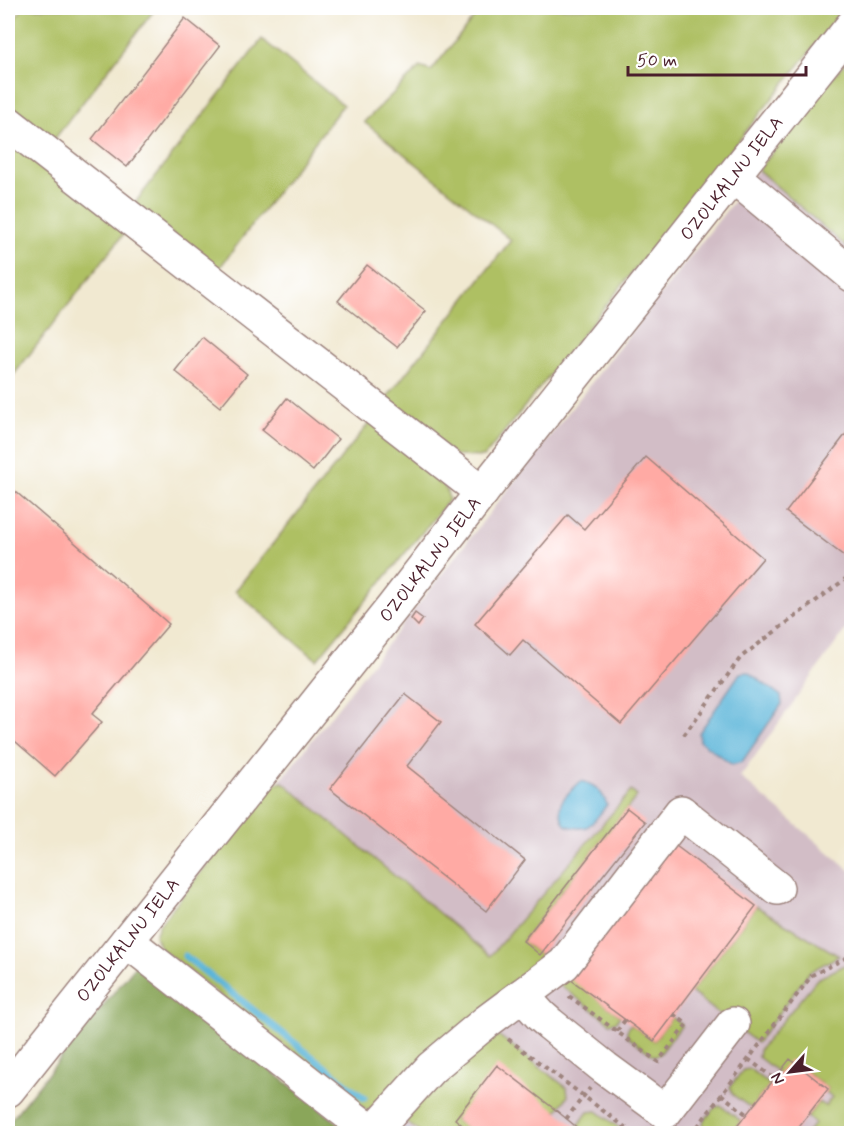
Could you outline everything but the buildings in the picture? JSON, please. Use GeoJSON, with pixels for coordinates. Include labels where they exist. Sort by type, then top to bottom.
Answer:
{"type":"FeatureCollection","features":[{"type":"Feature","properties":{"kind":"street","name":"OZOLKALNU IELA"},"geometry":{"type":"LineString","coordinates":[[8,1090],[852,26]]}},
{"type":"Feature","properties":{"kind":"street"},"geometry":{"type":"LineString","coordinates":[[8,123],[482,492]]}},
{"type":"Feature","properties":{"kind":"street"},"geometry":{"type":"LineString","coordinates":[[733,176],[852,275]]}},
{"type":"Feature","properties":{"kind":"street"},"geometry":{"type":"LineString","coordinates":[[128,941],[374,1133],[431,1068],[486,1022],[564,964],[681,812],[777,888]]}},
{"type":"Feature","properties":{"kind":"street"},"geometry":{"type":"LineString","coordinates":[[534,987],[541,1016],[605,1068],[665,1112],[734,1024]]}},
{"type":"Feature","properties":{"kind":"path"},"geometry":{"type":"LineString","coordinates":[[684,735],[741,657],[852,574]]}},
{"type":"Feature","properties":{"kind":"path"},"geometry":{"type":"LineString","coordinates":[[694,1133],[812,975],[852,955]]}},
{"type":"Feature","properties":{"kind":"path"},"geometry":{"type":"LineString","coordinates":[[534,987],[617,1031],[658,1062],[687,1024],[674,1015]]}},
{"type":"Feature","properties":{"kind":"path"},"geometry":{"type":"LineString","coordinates":[[617,1031],[625,1020]]}},
{"type":"Feature","properties":{"kind":"path"},"geometry":{"type":"LineString","coordinates":[[486,1022],[634,1134]]}},
{"type":"Feature","properties":{"kind":"path"},"geometry":{"type":"LineString","coordinates":[[748,1059],[775,1079]]}},
{"type":"Feature","properties":{"kind":"path"},"geometry":{"type":"LineString","coordinates":[[566,1119],[605,1068]]}},
{"type":"Feature","properties":{"kind":"path"},"geometry":{"type":"LineString","coordinates":[[722,1094],[747,1114]]}},
{"type":"Feature","properties":{"kind":"shaded area"},"geometry":{"type":"Polygon","coordinates":[[[758,170],[851,251],[851,622],[740,777],[851,871],[851,1117],[837,1133],[395,1133],[158,937],[758,170]]]}},
{"type":"Feature","properties":{"kind":"green space"},"geometry":{"type":"Polygon","coordinates":[[[23,8],[156,8],[53,141],[8,103],[8,27],[23,8]]]}},
{"type":"Feature","properties":{"kind":"green space"},"geometry":{"type":"Polygon","coordinates":[[[480,8],[845,8],[484,457],[456,456],[384,401],[511,240],[364,122],[420,67],[431,71],[480,8]]]}},
{"type":"Feature","properties":{"kind":"green space"},"geometry":{"type":"Polygon","coordinates":[[[262,39],[343,105],[218,270],[134,204],[262,39]]]}},
{"type":"Feature","properties":{"kind":"green space"},"geometry":{"type":"Polygon","coordinates":[[[851,55],[851,251],[758,170],[851,55]]]}},
{"type":"Feature","properties":{"kind":"green space"},"geometry":{"type":"Polygon","coordinates":[[[17,140],[126,231],[8,382],[8,152],[17,140]]]}},
{"type":"Feature","properties":{"kind":"green space"},"geometry":{"type":"Polygon","coordinates":[[[370,422],[438,476],[447,491],[449,500],[317,660],[235,591],[370,422]]]}},
{"type":"Feature","properties":{"kind":"green space"},"geometry":{"type":"Polygon","coordinates":[[[283,782],[490,956],[631,791],[637,796],[523,941],[542,959],[525,977],[378,1106],[367,1111],[160,948],[155,936],[159,925],[264,793],[273,784],[283,782]]]}},
{"type":"Feature","properties":{"kind":"green space"},"geometry":{"type":"Polygon","coordinates":[[[756,906],[839,956],[809,972],[757,1043],[691,992],[756,906]]]}},
{"type":"Feature","properties":{"kind":"green space"},"geometry":{"type":"Polygon","coordinates":[[[849,963],[851,965],[851,1117],[837,1133],[806,1133],[815,1123],[807,1117],[818,1102],[825,1106],[832,1097],[826,1092],[828,1089],[791,1060],[779,1073],[758,1057],[759,1050],[817,979],[849,963]]]}},
{"type":"Feature","properties":{"kind":"green space"},"geometry":{"type":"Polygon","coordinates":[[[136,965],[352,1134],[8,1134],[8,1123],[136,965]]]}},
{"type":"Feature","properties":{"kind":"green space"},"geometry":{"type":"Polygon","coordinates":[[[564,973],[620,1016],[616,1022],[610,1023],[556,982],[564,973]]]}},
{"type":"Feature","properties":{"kind":"green space"},"geometry":{"type":"Polygon","coordinates":[[[672,1017],[682,1025],[660,1054],[654,1056],[627,1036],[627,1030],[631,1024],[654,1041],[672,1017]]]}},
{"type":"Feature","properties":{"kind":"green space"},"geometry":{"type":"Polygon","coordinates":[[[494,1032],[567,1088],[568,1096],[557,1111],[455,1119],[473,1133],[421,1133],[402,1119],[424,1091],[494,1032]]]}},
{"type":"Feature","properties":{"kind":"green space"},"geometry":{"type":"Polygon","coordinates":[[[750,1069],[770,1085],[751,1108],[733,1095],[730,1087],[743,1070],[750,1069]]]}},
{"type":"Feature","properties":{"kind":"green space"},"geometry":{"type":"Polygon","coordinates":[[[721,1106],[741,1121],[731,1133],[709,1133],[704,1130],[703,1122],[715,1107],[721,1106]]]}},
{"type":"Feature","properties":{"kind":"green space"},"geometry":{"type":"Polygon","coordinates":[[[597,1111],[626,1133],[585,1133],[577,1127],[588,1112],[597,1111]]]}},
{"type":"Feature","properties":{"kind":"water"},"geometry":{"type":"Polygon","coordinates":[[[748,672],[781,696],[782,704],[742,762],[732,765],[700,741],[699,733],[740,673],[748,672]]]}},
{"type":"Feature","properties":{"kind":"water"},"geometry":{"type":"Polygon","coordinates":[[[581,781],[598,789],[607,805],[594,822],[580,828],[565,825],[560,811],[563,800],[581,781]]]}},
{"type":"Feature","properties":{"kind":"waterway"},"geometry":{"type":"LineString","coordinates":[[185,956],[364,1098]]}}]}
